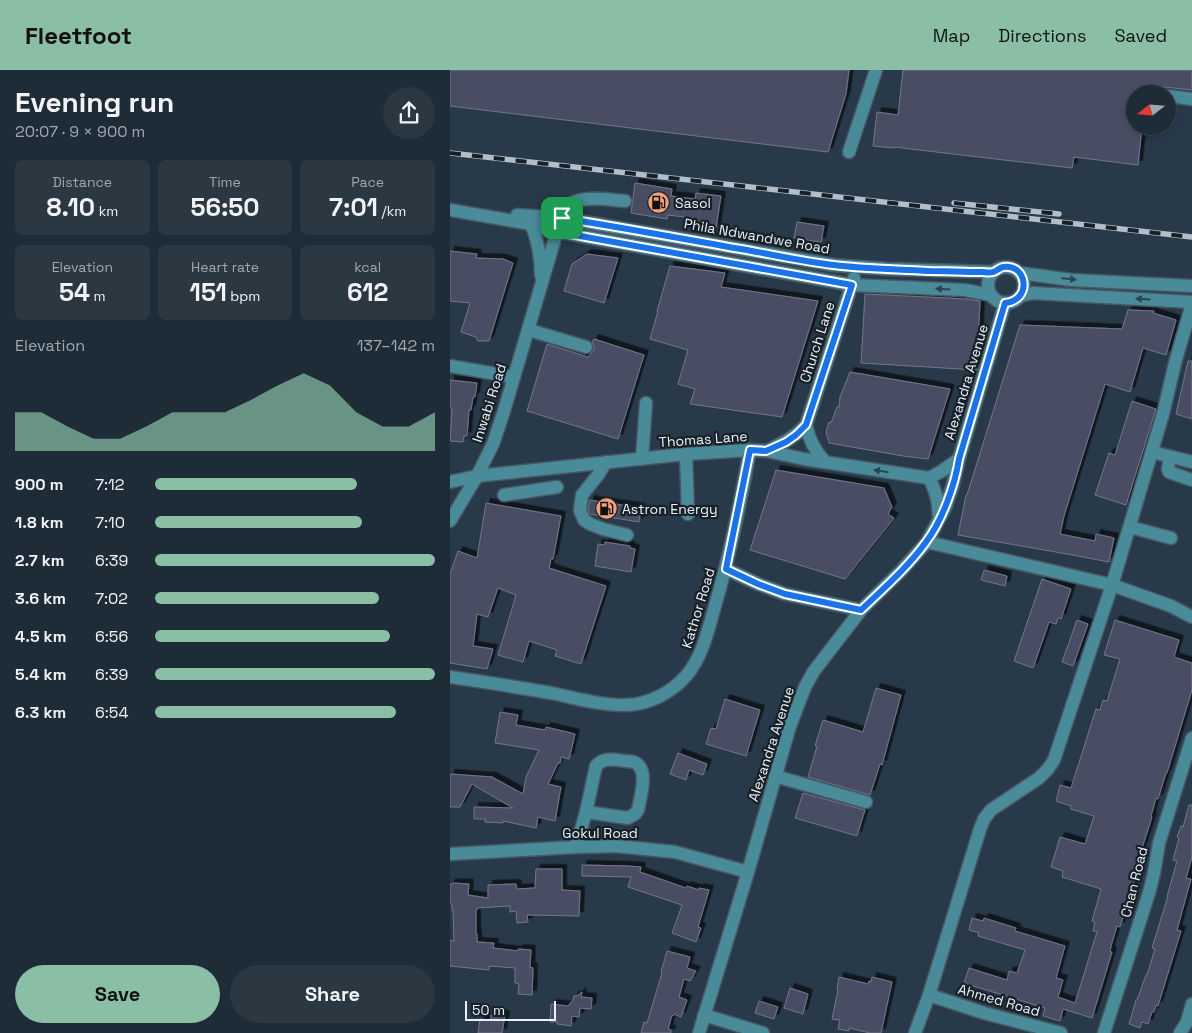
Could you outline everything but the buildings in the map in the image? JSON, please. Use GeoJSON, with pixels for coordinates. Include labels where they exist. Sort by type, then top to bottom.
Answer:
{"type":"FeatureCollection","features":[{"type":"Feature","properties":{"kind":"street"},"geometry":{"type":"LineString","coordinates":[[849,152],[876,70]]}},
{"type":"Feature","properties":{"kind":"street"},"geometry":{"type":"LineString","coordinates":[[1176,97],[1192,100]]}},
{"type":"Feature","properties":{"kind":"street"},"geometry":{"type":"LineString","coordinates":[[562,218],[567,207],[577,200],[625,201]]}},
{"type":"Feature","properties":{"kind":"street","name":"Phila Ndwandwe Road"},"geometry":{"type":"LineString","coordinates":[[453,210],[562,218],[806,261],[856,267],[993,272]]}},
{"type":"Feature","properties":{"kind":"street","name":"Phila Ndwandwe Road"},"geometry":{"type":"LineString","coordinates":[[453,210],[530,224],[547,230],[852,285],[965,290],[991,294]]}},
{"type":"Feature","properties":{"kind":"street","name":"Inwabi Road"},"geometry":{"type":"LineString","coordinates":[[450,521],[477,476],[493,444],[562,218]]}},
{"type":"Feature","properties":{"kind":"street","name":"Inwabi Road"},"geometry":{"type":"LineString","coordinates":[[530,224],[539,248],[541,288]]}},
{"type":"Feature","properties":{"kind":"street","name":"Church Lane"},"geometry":{"type":"LineString","coordinates":[[806,425],[852,285],[856,267]]}},
{"type":"Feature","properties":{"kind":"street"},"geometry":{"type":"LineString","coordinates":[[1020,273],[1024,286],[1020,296],[1016,300],[1005,303],[995,299],[988,289],[989,278],[993,272],[1004,267],[1010,267],[1020,273],[1072,280],[1192,286]]}},
{"type":"Feature","properties":{"kind":"street"},"geometry":{"type":"LineString","coordinates":[[915,1033],[929,995],[984,819],[991,810],[1039,778],[1054,760],[1130,527],[1192,303],[1033,293],[1020,296]]}},
{"type":"Feature","properties":{"kind":"street","name":"Alexandra Avenue"},"geometry":{"type":"LineString","coordinates":[[699,1033],[790,726],[805,687],[814,670],[861,610],[900,572],[927,542],[939,520],[953,485],[1005,303]]}},
{"type":"Feature","properties":{"kind":"street"},"geometry":{"type":"LineString","coordinates":[[529,330],[586,348]]}},
{"type":"Feature","properties":{"kind":"street"},"geometry":{"type":"LineString","coordinates":[[450,366],[514,377]]}},
{"type":"Feature","properties":{"kind":"street"},"geometry":{"type":"LineString","coordinates":[[642,459],[646,403]]}},
{"type":"Feature","properties":{"kind":"street"},"geometry":{"type":"LineString","coordinates":[[766,451],[786,442],[806,425],[816,452],[825,462]]}},
{"type":"Feature","properties":{"kind":"street","name":"Thomas Lane"},"geometry":{"type":"LineString","coordinates":[[450,482],[477,476],[606,462],[750,450],[929,478]]}},
{"type":"Feature","properties":{"kind":"street","name":"Kathor Road"},"geometry":{"type":"LineString","coordinates":[[450,677],[605,704],[625,705],[650,701],[676,687],[694,664],[707,635],[726,569],[750,450]]}},
{"type":"Feature","properties":{"kind":"street"},"geometry":{"type":"LineString","coordinates":[[1152,452],[1192,462]]}},
{"type":"Feature","properties":{"kind":"street"},"geometry":{"type":"LineString","coordinates":[[686,454],[688,514]]}},
{"type":"Feature","properties":{"kind":"street"},"geometry":{"type":"LineString","coordinates":[[1170,456],[1169,472],[1192,480]]}},
{"type":"Feature","properties":{"kind":"street"},"geometry":{"type":"LineString","coordinates":[[939,520],[937,495],[929,478],[959,459]]}},
{"type":"Feature","properties":{"kind":"street"},"geometry":{"type":"LineString","coordinates":[[606,462],[582,495],[580,510],[584,520],[590,524],[627,535]]}},
{"type":"Feature","properties":{"kind":"street"},"geometry":{"type":"LineString","coordinates":[[504,494],[551,488],[546,469]]}},
{"type":"Feature","properties":{"kind":"street"},"geometry":{"type":"LineString","coordinates":[[1130,527],[1171,538]]}},
{"type":"Feature","properties":{"kind":"street"},"geometry":{"type":"LineString","coordinates":[[927,542],[1112,584],[1171,606],[1192,617]]}},
{"type":"Feature","properties":{"kind":"street"},"geometry":{"type":"LineString","coordinates":[[726,569],[785,594],[861,610]]}},
{"type":"Feature","properties":{"kind":"street","name":"Chan Road"},"geometry":{"type":"LineString","coordinates":[[1104,1033],[1144,910],[1154,873],[1159,843],[1192,738]]}},
{"type":"Feature","properties":{"kind":"street"},"geometry":{"type":"LineString","coordinates":[[576,847],[596,766],[610,759],[634,762],[638,766],[644,776],[638,810],[635,814],[628,818],[586,812]]}},
{"type":"Feature","properties":{"kind":"street"},"geometry":{"type":"LineString","coordinates":[[776,776],[866,802]]}},
{"type":"Feature","properties":{"kind":"street","name":"Gokul Road"},"geometry":{"type":"LineString","coordinates":[[450,854],[616,846],[675,852],[748,872]]}},
{"type":"Feature","properties":{"kind":"street","name":"Ahmed Road"},"geometry":{"type":"LineString","coordinates":[[929,995],[984,1013],[1061,1033]]}},
{"type":"Feature","properties":{"kind":"street"},"geometry":{"type":"LineString","coordinates":[[1180,1033],[1187,1022],[1192,1004]]}},
{"type":"Feature","properties":{"kind":"street"},"geometry":{"type":"LineString","coordinates":[[704,1015],[763,1033]]}},
{"type":"Feature","properties":{"kind":"railway"},"geometry":{"type":"LineString","coordinates":[[450,153],[1192,237]]}},
{"type":"Feature","properties":{"kind":"railway"},"geometry":{"type":"LineString","coordinates":[[954,203],[1059,214]]}},
{"type":"Feature","properties":{"kind":"place","name":"Sasol"},"geometry":{"type":"Point","coordinates":[659,203]}},
{"type":"Feature","properties":{"kind":"place","name":"Astron Energy"},"geometry":{"type":"Point","coordinates":[606,509]}},
{"type":"Feature","properties":{"kind":"route"},"geometry":{"type":"LineString","coordinates":[[562,218],[833,265],[966,272],[993,272],[1004,267],[1010,267],[1020,273],[1023,279],[1023,291],[1016,300],[1005,303],[945,508],[927,542],[900,572],[861,610],[785,594],[726,569],[750,450],[766,451],[786,442],[806,425],[852,285],[558,232],[562,218]]}}]}
